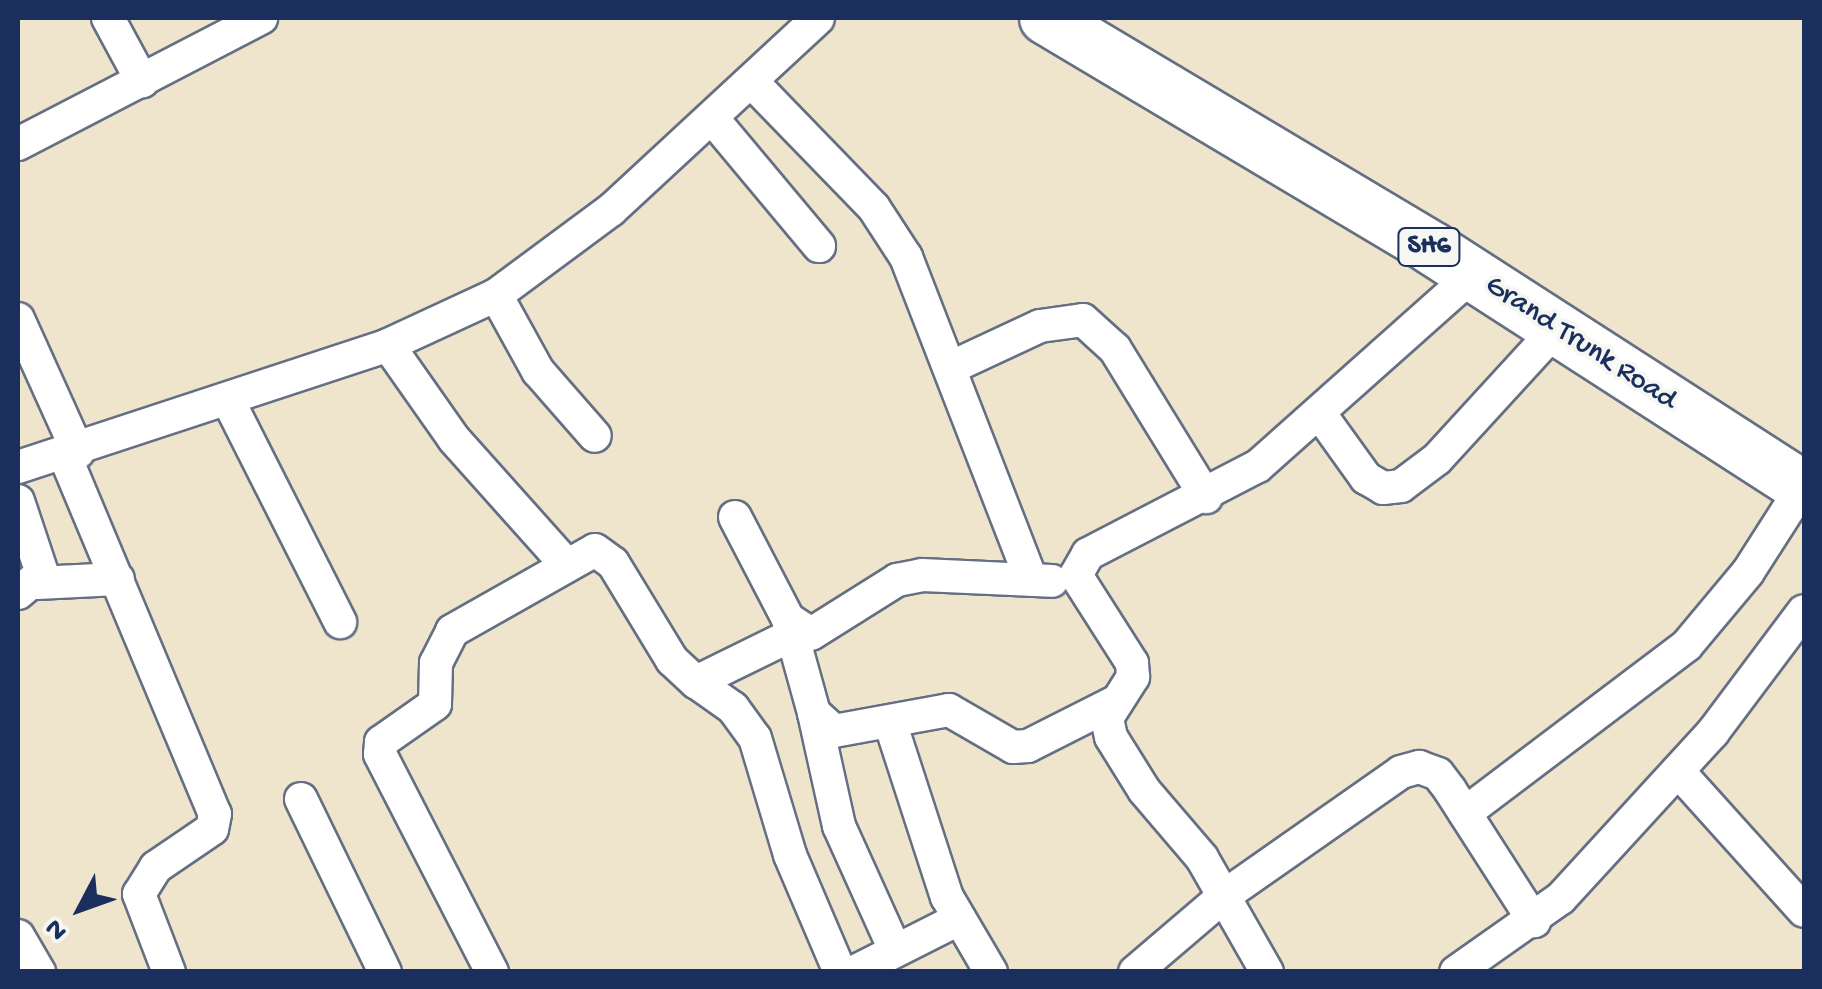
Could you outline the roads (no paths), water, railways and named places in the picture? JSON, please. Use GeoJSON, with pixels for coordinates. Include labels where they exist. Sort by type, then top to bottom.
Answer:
{"type":"FeatureCollection","features":[{"type":"Feature","properties":{"kind":"main road","name":"Grand Trunk Road"},"geometry":{"type":"LineString","coordinates":[[1046,18],[1472,274],[1804,487]]}},
{"type":"Feature","properties":{"kind":"street"},"geometry":{"type":"LineString","coordinates":[[108,18],[142,82]]}},
{"type":"Feature","properties":{"kind":"street"},"geometry":{"type":"LineString","coordinates":[[18,144],[261,18]]}},
{"type":"Feature","properties":{"kind":"street"},"geometry":{"type":"LineString","coordinates":[[18,468],[72,454],[388,345],[496,295],[610,210],[818,18]]}},
{"type":"Feature","properties":{"kind":"street"},"geometry":{"type":"LineString","coordinates":[[752,82],[891,230],[952,367],[1032,580]]}},
{"type":"Feature","properties":{"kind":"street"},"geometry":{"type":"LineString","coordinates":[[712,118],[819,246]]}},
{"type":"Feature","properties":{"kind":"street"},"geometry":{"type":"LineString","coordinates":[[696,682],[790,627],[811,634],[897,580],[922,574],[1032,580],[1076,575],[1099,548],[1206,498],[1320,414],[1472,274]]}},
{"type":"Feature","properties":{"kind":"street"},"geometry":{"type":"LineString","coordinates":[[496,295],[538,372],[595,436]]}},
{"type":"Feature","properties":{"kind":"street"},"geometry":{"type":"LineString","coordinates":[[18,320],[118,579],[215,814],[212,829],[156,866],[139,894],[169,972]]}},
{"type":"Feature","properties":{"kind":"street"},"geometry":{"type":"LineString","coordinates":[[952,367],[1040,326],[1082,320],[1115,348],[1206,498]]}},
{"type":"Feature","properties":{"kind":"street"},"geometry":{"type":"LineString","coordinates":[[1320,414],[1366,478],[1384,488],[1401,486],[1437,459],[1556,329]]}},
{"type":"Feature","properties":{"kind":"street"},"geometry":{"type":"LineString","coordinates":[[388,345],[454,439],[565,563]]}},
{"type":"Feature","properties":{"kind":"street"},"geometry":{"type":"LineString","coordinates":[[228,400],[340,622]]}},
{"type":"Feature","properties":{"kind":"street"},"geometry":{"type":"LineString","coordinates":[[1465,812],[1687,645],[1728,599],[1804,487]]}},
{"type":"Feature","properties":{"kind":"street"},"geometry":{"type":"LineString","coordinates":[[18,501],[40,559],[27,588],[118,579]]}},
{"type":"Feature","properties":{"kind":"street"},"geometry":{"type":"LineString","coordinates":[[736,517],[790,627],[839,826],[895,950]]}},
{"type":"Feature","properties":{"kind":"street"},"geometry":{"type":"LineString","coordinates":[[492,972],[386,768],[380,742],[435,704],[436,663],[452,631],[565,563],[595,550],[605,553],[672,660],[745,719],[755,738],[790,855],[840,972]]}},
{"type":"Feature","properties":{"kind":"street"},"geometry":{"type":"LineString","coordinates":[[1076,575],[1132,663],[1134,676],[1107,718],[1125,764],[1202,858],[1267,972]]}},
{"type":"Feature","properties":{"kind":"street"},"geometry":{"type":"LineString","coordinates":[[1456,972],[1534,921],[1678,771],[1804,611]]}},
{"type":"Feature","properties":{"kind":"street"},"geometry":{"type":"LineString","coordinates":[[814,713],[834,730],[949,710],[1013,748],[1028,746],[1115,702]]}},
{"type":"Feature","properties":{"kind":"street"},"geometry":{"type":"LineString","coordinates":[[890,722],[935,866],[959,919],[991,972]]}},
{"type":"Feature","properties":{"kind":"street"},"geometry":{"type":"LineString","coordinates":[[1135,972],[1224,896],[1400,772],[1419,767],[1438,774],[1534,921]]}},
{"type":"Feature","properties":{"kind":"street"},"geometry":{"type":"LineString","coordinates":[[1678,771],[1804,911]]}},
{"type":"Feature","properties":{"kind":"street"},"geometry":{"type":"LineString","coordinates":[[302,798],[385,972]]}},
{"type":"Feature","properties":{"kind":"street"},"geometry":{"type":"LineString","coordinates":[[854,972],[959,919]]}},
{"type":"Feature","properties":{"kind":"street"},"geometry":{"type":"LineString","coordinates":[[18,936],[39,972]]}}]}
